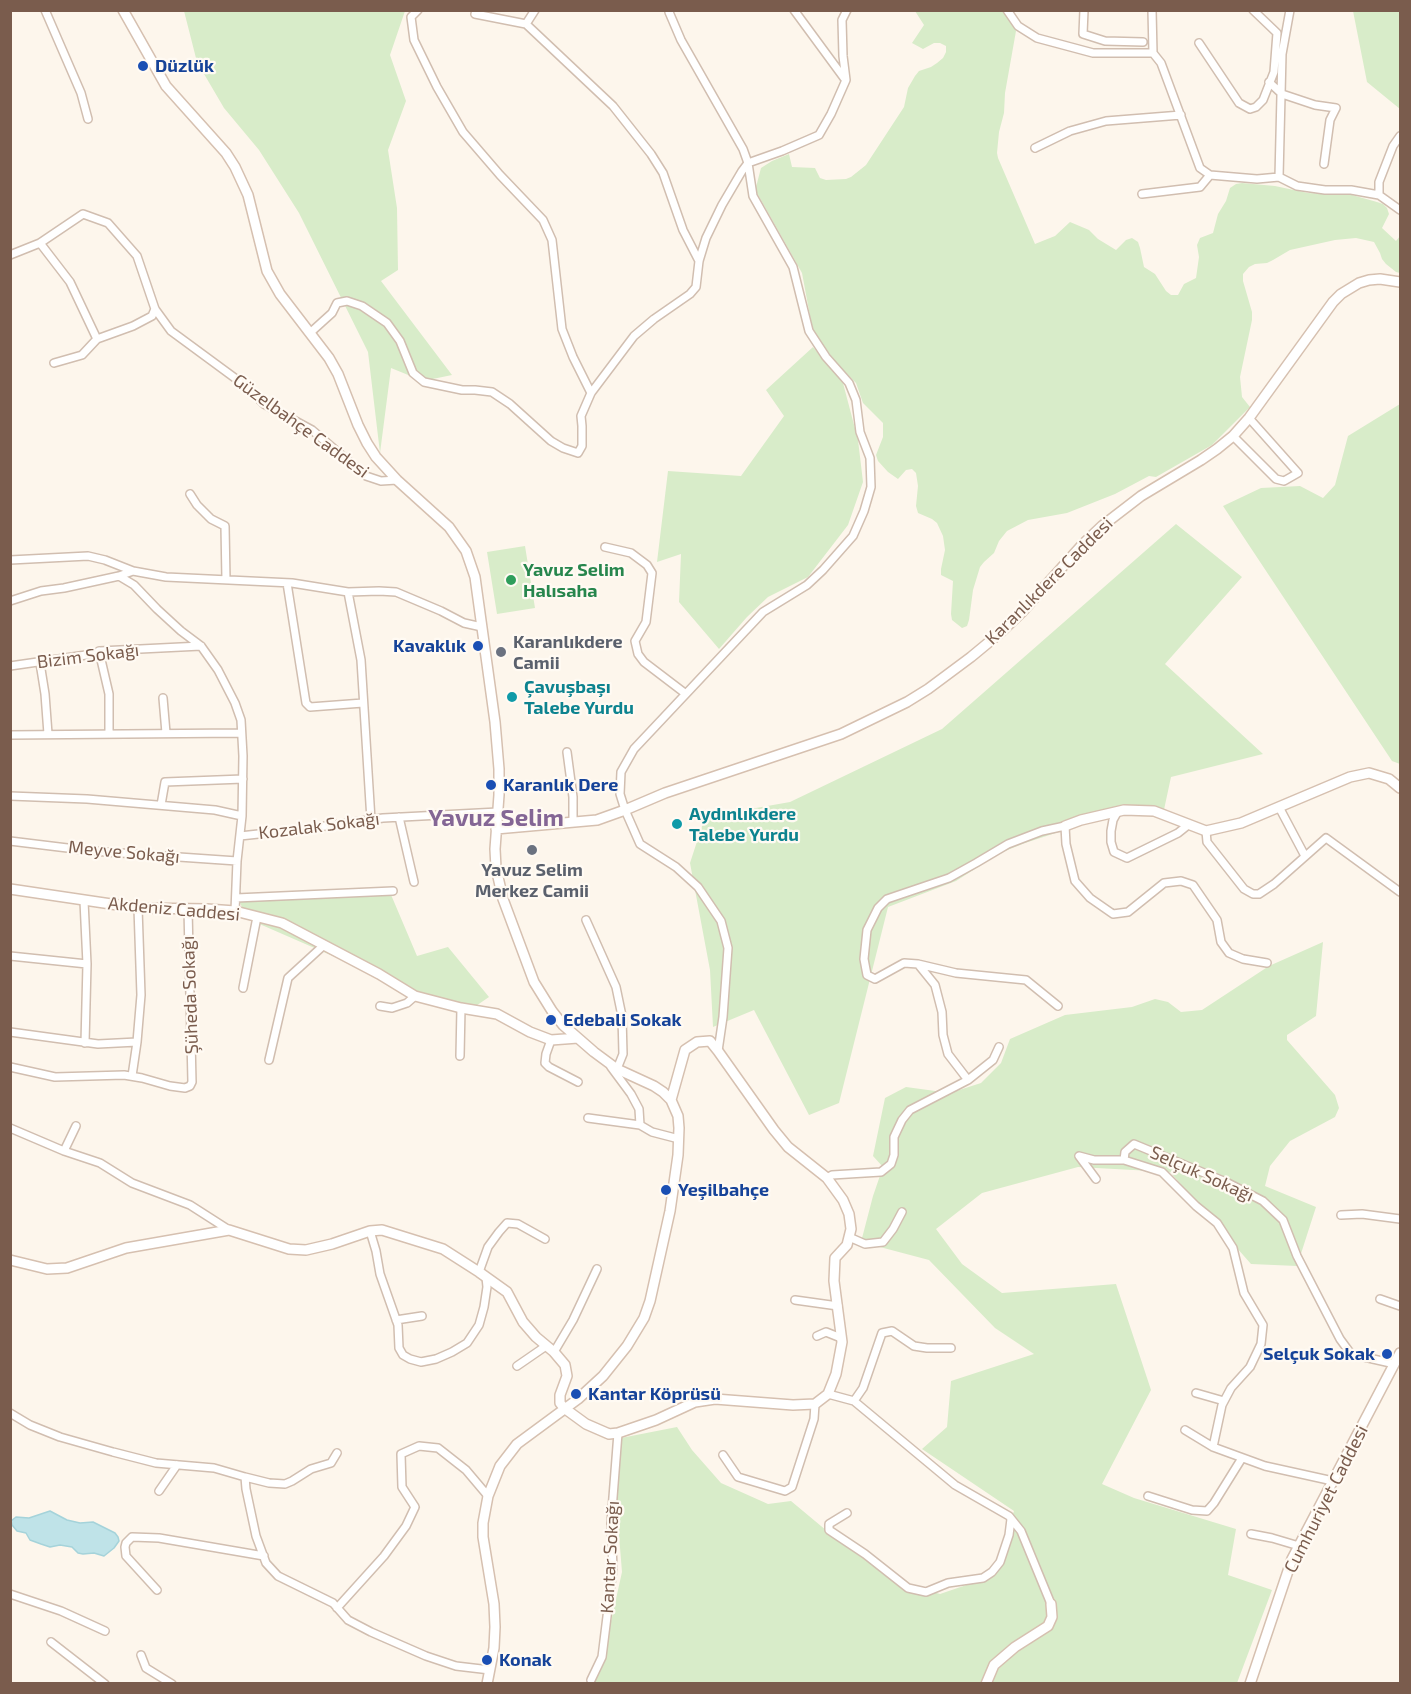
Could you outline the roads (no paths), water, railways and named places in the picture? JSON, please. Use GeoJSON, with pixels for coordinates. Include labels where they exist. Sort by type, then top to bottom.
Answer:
{"type":"FeatureCollection","features":[{"type":"Feature","properties":{"kind":"street"},"geometry":{"type":"LineString","coordinates":[[45,10],[81,93],[88,119]]}},
{"type":"Feature","properties":{"kind":"street"},"geometry":{"type":"LineString","coordinates":[[123,10],[166,86],[226,153],[235,167],[248,195],[267,271],[280,294],[329,358],[367,443],[376,457],[397,480],[443,521],[466,551],[474,577],[495,722],[499,769],[495,849],[498,883],[534,982],[563,1025],[617,1069],[654,1086],[671,1100],[678,1116],[679,1139],[670,1211],[650,1301],[644,1318],[627,1346],[603,1376],[578,1399],[517,1444],[500,1466],[488,1496],[483,1537],[494,1604],[495,1627],[490,1670],[486,1683]]}},
{"type":"Feature","properties":{"kind":"street"},"geometry":{"type":"LineString","coordinates":[[418,10],[411,17],[414,40],[463,132],[543,220],[552,240],[562,329],[591,393]]}},
{"type":"Feature","properties":{"kind":"street"},"geometry":{"type":"LineString","coordinates":[[526,24],[535,10]]}},
{"type":"Feature","properties":{"kind":"street"},"geometry":{"type":"LineString","coordinates":[[794,10],[846,80]]}},
{"type":"Feature","properties":{"kind":"street"},"geometry":{"type":"LineString","coordinates":[[310,332],[332,313],[337,303],[347,301],[362,306],[387,323],[400,341],[413,373],[424,382],[462,390],[492,392],[510,404],[551,441],[578,453],[582,446],[581,416],[591,393],[634,336],[696,287],[699,261],[706,238],[722,205],[748,163],[819,135],[846,80],[842,20],[846,10]]}},
{"type":"Feature","properties":{"kind":"street"},"geometry":{"type":"LineString","coordinates":[[1007,10],[1018,26],[1037,38],[1093,53],[1153,53]]}},
{"type":"Feature","properties":{"kind":"street"},"geometry":{"type":"LineString","coordinates":[[1084,10],[1083,34],[1105,41],[1143,42]]}},
{"type":"Feature","properties":{"kind":"street"},"geometry":{"type":"LineString","coordinates":[[1152,10],[1153,53],[1161,63],[1200,168],[1210,175],[1257,179],[1279,177],[1297,186],[1325,190],[1352,190],[1378,195],[1401,210]]}},
{"type":"Feature","properties":{"kind":"street"},"geometry":{"type":"LineString","coordinates":[[1199,43],[1239,103],[1250,109],[1256,108],[1263,100],[1274,72],[1278,33],[1253,10]]}},
{"type":"Feature","properties":{"kind":"street"},"geometry":{"type":"LineString","coordinates":[[1279,177],[1282,54],[1290,10]]}},
{"type":"Feature","properties":{"kind":"street"},"geometry":{"type":"LineString","coordinates":[[669,12],[681,40],[743,149],[748,163],[753,196],[793,267],[809,331],[826,357],[849,383],[856,400],[860,432],[870,458],[871,487],[853,536],[807,585],[763,612],[634,749],[621,772],[620,794],[640,844],[676,867],[698,887],[721,921],[728,948],[718,1051]]}},
{"type":"Feature","properties":{"kind":"street"},"geometry":{"type":"LineString","coordinates":[[475,14],[526,24],[613,106],[663,173],[683,230],[699,261]]}},
{"type":"Feature","properties":{"kind":"street"},"geometry":{"type":"LineString","coordinates":[[1269,82],[1282,94],[1315,105],[1336,108],[1330,120],[1324,164]]}},
{"type":"Feature","properties":{"kind":"street"},"geometry":{"type":"LineString","coordinates":[[1035,147],[1070,131],[1106,121],[1181,115]]}},
{"type":"Feature","properties":{"kind":"street"},"geometry":{"type":"LineString","coordinates":[[1378,195],[1379,182],[1394,146],[1401,136]]}},
{"type":"Feature","properties":{"kind":"street"},"geometry":{"type":"LineString","coordinates":[[1142,194],[1200,187],[1210,175]]}},
{"type":"Feature","properties":{"kind":"street","name":"Güzelbahçe Caddesi"},"geometry":{"type":"LineString","coordinates":[[40,243],[82,214],[108,224],[137,256],[155,309],[171,332],[243,384],[264,404],[312,430],[366,476],[381,481],[397,480]]}},
{"type":"Feature","properties":{"kind":"street"},"geometry":{"type":"LineString","coordinates":[[10,255],[40,243],[70,282],[97,339]]}},
{"type":"Feature","properties":{"kind":"street","name":"Karanlıkdere Caddesi"},"geometry":{"type":"LineString","coordinates":[[496,830],[597,820],[665,793],[841,734],[885,714],[921,693],[1000,633],[1083,544],[1114,516],[1141,496],[1217,449],[1233,436],[1249,418],[1341,294],[1349,288],[1370,280],[1401,282]]}},
{"type":"Feature","properties":{"kind":"street"},"geometry":{"type":"LineString","coordinates":[[54,363],[82,355],[97,339],[133,326],[152,316],[155,309]]}},
{"type":"Feature","properties":{"kind":"street"},"geometry":{"type":"LineString","coordinates":[[1233,436],[1276,479],[1284,481],[1298,473],[1249,418]]}},
{"type":"Feature","properties":{"kind":"street"},"geometry":{"type":"LineString","coordinates":[[190,494],[211,519],[225,526],[226,580]]}},
{"type":"Feature","properties":{"kind":"street"},"geometry":{"type":"LineString","coordinates":[[605,548],[631,553],[648,565],[652,573],[646,622],[635,641],[638,654],[644,662],[686,694]]}},
{"type":"Feature","properties":{"kind":"street"},"geometry":{"type":"LineString","coordinates":[[10,560],[88,556],[133,571],[166,576],[287,583],[348,592],[396,592],[441,610],[464,623],[482,627]]}},
{"type":"Feature","properties":{"kind":"street"},"geometry":{"type":"LineString","coordinates":[[10,601],[41,591],[64,588],[133,571]]}},
{"type":"Feature","properties":{"kind":"street"},"geometry":{"type":"LineString","coordinates":[[119,576],[134,585],[173,624],[201,646],[219,670],[236,703],[241,720],[243,779],[236,911]]}},
{"type":"Feature","properties":{"kind":"street"},"geometry":{"type":"LineString","coordinates":[[287,583],[306,703],[310,707],[363,703]]}},
{"type":"Feature","properties":{"kind":"street"},"geometry":{"type":"LineString","coordinates":[[348,592],[361,660],[371,820]]}},
{"type":"Feature","properties":{"kind":"street","name":"Bizim Sokağı"},"geometry":{"type":"LineString","coordinates":[[10,666],[40,663],[99,651],[201,646]]}},
{"type":"Feature","properties":{"kind":"street"},"geometry":{"type":"LineString","coordinates":[[99,651],[109,694],[109,733]]}},
{"type":"Feature","properties":{"kind":"street"},"geometry":{"type":"LineString","coordinates":[[40,663],[48,734]]}},
{"type":"Feature","properties":{"kind":"street"},"geometry":{"type":"LineString","coordinates":[[163,698],[166,733]]}},
{"type":"Feature","properties":{"kind":"street"},"geometry":{"type":"LineString","coordinates":[[10,735],[242,733]]}},
{"type":"Feature","properties":{"kind":"street"},"geometry":{"type":"LineString","coordinates":[[567,752],[573,797],[573,822]]}},
{"type":"Feature","properties":{"kind":"street"},"geometry":{"type":"LineString","coordinates":[[1058,1006],[1026,980],[956,973],[903,963],[874,978],[867,975],[864,959],[867,930],[878,908],[887,899],[949,878],[1008,844],[1081,820],[1118,811],[1154,811],[1206,831],[1240,823],[1350,777],[1369,773],[1389,779],[1401,788]]}},
{"type":"Feature","properties":{"kind":"street"},"geometry":{"type":"LineString","coordinates":[[160,805],[165,782],[243,779]]}},
{"type":"Feature","properties":{"kind":"street"},"geometry":{"type":"LineString","coordinates":[[10,796],[160,805],[215,810],[242,816]]}},
{"type":"Feature","properties":{"kind":"street"},"geometry":{"type":"LineString","coordinates":[[1279,807],[1305,856]]}},
{"type":"Feature","properties":{"kind":"street"},"geometry":{"type":"LineString","coordinates":[[1118,811],[1113,820],[1111,842],[1114,852],[1126,858],[1178,833],[1188,825]]}},
{"type":"Feature","properties":{"kind":"street","name":"Kozalak Sokağı"},"geometry":{"type":"LineString","coordinates":[[240,836],[399,817],[498,812]]}},
{"type":"Feature","properties":{"kind":"street","name":"Kozalak Sokağı"},"geometry":{"type":"LineString","coordinates":[[399,817],[414,882]]}},
{"type":"Feature","properties":{"kind":"street"},"geometry":{"type":"LineString","coordinates":[[1065,826],[1066,844],[1075,880],[1090,898],[1113,914],[1128,912],[1164,883],[1181,881],[1193,885],[1216,920],[1221,942],[1229,952],[1243,959],[1267,963]]}},
{"type":"Feature","properties":{"kind":"street"},"geometry":{"type":"LineString","coordinates":[[1206,831],[1207,842],[1244,889],[1253,894],[1259,894],[1274,884],[1326,838],[1401,892]]}},
{"type":"Feature","properties":{"kind":"street","name":"Meyve Sokağı"},"geometry":{"type":"LineString","coordinates":[[10,841],[92,851],[237,861]]}},
{"type":"Feature","properties":{"kind":"street","name":"Akdeniz Caddesi"},"geometry":{"type":"LineString","coordinates":[[10,889],[138,908],[236,911],[282,923],[379,974],[415,996],[497,1014],[530,1032],[551,1040]]}},
{"type":"Feature","properties":{"kind":"street"},"geometry":{"type":"LineString","coordinates":[[236,898],[393,891]]}},
{"type":"Feature","properties":{"kind":"street"},"geometry":{"type":"LineString","coordinates":[[84,901],[87,964],[85,1043]]}},
{"type":"Feature","properties":{"kind":"street"},"geometry":{"type":"LineString","coordinates":[[10,1067],[55,1077],[132,1076],[141,995],[138,908]]}},
{"type":"Feature","properties":{"kind":"street","name":"Şüheda Sokağı"},"geometry":{"type":"LineString","coordinates":[[132,1076],[185,1088],[192,1082],[188,909]]}},
{"type":"Feature","properties":{"kind":"street"},"geometry":{"type":"LineString","coordinates":[[243,988],[256,917]]}},
{"type":"Feature","properties":{"kind":"street"},"geometry":{"type":"LineString","coordinates":[[586,920],[616,987],[622,1016],[623,1054],[617,1069]]}},
{"type":"Feature","properties":{"kind":"street"},"geometry":{"type":"LineString","coordinates":[[269,1060],[288,978],[324,945]]}},
{"type":"Feature","properties":{"kind":"street"},"geometry":{"type":"LineString","coordinates":[[10,956],[87,964]]}},
{"type":"Feature","properties":{"kind":"street"},"geometry":{"type":"LineString","coordinates":[[918,964],[935,985],[942,1012],[943,1035],[948,1054],[968,1080]]}},
{"type":"Feature","properties":{"kind":"street"},"geometry":{"type":"LineString","coordinates":[[380,1006],[392,1008],[407,1003],[415,996]]}},
{"type":"Feature","properties":{"kind":"street"},"geometry":{"type":"LineString","coordinates":[[460,1056],[462,1008]]}},
{"type":"Feature","properties":{"kind":"street"},"geometry":{"type":"LineString","coordinates":[[10,1032],[85,1043],[137,1042]]}},
{"type":"Feature","properties":{"kind":"street"},"geometry":{"type":"LineString","coordinates":[[578,1038],[551,1040],[546,1054],[546,1063],[549,1067],[578,1082]]}},
{"type":"Feature","properties":{"kind":"street"},"geometry":{"type":"LineString","coordinates":[[10,1128],[64,1151],[100,1163],[132,1183],[190,1205],[229,1230],[289,1249],[306,1250],[382,1230],[443,1249],[507,1292],[523,1322],[565,1365],[565,1381],[559,1400],[564,1408],[586,1424],[609,1434],[656,1420],[694,1402],[715,1399],[793,1405],[815,1404],[828,1394],[836,1374],[841,1338],[834,1281],[835,1258],[847,1245],[851,1229],[849,1214],[843,1200],[827,1178],[788,1147],[710,1041],[697,1042],[685,1050],[671,1100]]}},
{"type":"Feature","properties":{"kind":"street"},"geometry":{"type":"LineString","coordinates":[[827,1178],[832,1175],[881,1172],[891,1164],[894,1155],[894,1137],[910,1110],[968,1080],[993,1060],[999,1047]]}},
{"type":"Feature","properties":{"kind":"street"},"geometry":{"type":"LineString","coordinates":[[608,1062],[639,1109],[640,1125]]}},
{"type":"Feature","properties":{"kind":"street"},"geometry":{"type":"LineString","coordinates":[[588,1118],[640,1125],[652,1132],[679,1139]]}},
{"type":"Feature","properties":{"kind":"street"},"geometry":{"type":"LineString","coordinates":[[64,1151],[76,1126]]}},
{"type":"Feature","properties":{"kind":"street","name":"Selçuk Sokağı"},"geometry":{"type":"LineString","coordinates":[[1124,1160],[1125,1152],[1134,1144],[1226,1182],[1263,1201],[1283,1220],[1297,1256],[1340,1339],[1351,1354],[1395,1364]]}},
{"type":"Feature","properties":{"kind":"street"},"geometry":{"type":"LineString","coordinates":[[1096,1179],[1079,1156],[1094,1160],[1124,1160],[1162,1172],[1196,1206],[1217,1223],[1233,1248],[1244,1293],[1263,1325],[1261,1344],[1250,1367],[1224,1401],[1213,1447]]}},
{"type":"Feature","properties":{"kind":"street"},"geometry":{"type":"LineString","coordinates":[[849,1237],[865,1244],[883,1242],[902,1212]]}},
{"type":"Feature","properties":{"kind":"street"},"geometry":{"type":"LineString","coordinates":[[1341,1215],[1362,1214],[1401,1219]]}},
{"type":"Feature","properties":{"kind":"street"},"geometry":{"type":"LineString","coordinates":[[370,1232],[380,1275],[398,1325],[399,1348],[403,1355],[421,1362],[452,1352],[467,1342],[479,1325],[487,1287],[483,1275],[488,1247],[507,1223],[518,1224],[544,1239]]}},
{"type":"Feature","properties":{"kind":"street"},"geometry":{"type":"LineString","coordinates":[[10,1260],[47,1269],[67,1268],[126,1248],[229,1230]]}},
{"type":"Feature","properties":{"kind":"street"},"geometry":{"type":"LineString","coordinates":[[517,1366],[550,1349],[573,1320],[597,1269]]}},
{"type":"Feature","properties":{"kind":"street"},"geometry":{"type":"LineString","coordinates":[[1380,1299],[1401,1306]]}},
{"type":"Feature","properties":{"kind":"street"},"geometry":{"type":"LineString","coordinates":[[795,1300],[838,1306]]}},
{"type":"Feature","properties":{"kind":"street"},"geometry":{"type":"LineString","coordinates":[[396,1320],[422,1316]]}},
{"type":"Feature","properties":{"kind":"street"},"geometry":{"type":"LineString","coordinates":[[854,1401],[863,1389],[882,1333],[892,1331],[914,1346],[951,1348]]}},
{"type":"Feature","properties":{"kind":"street"},"geometry":{"type":"LineString","coordinates":[[818,1336],[826,1332],[841,1338]]}},
{"type":"Feature","properties":{"kind":"street","name":"Cumhuriyet Caddesi"},"geometry":{"type":"LineString","coordinates":[[1251,1683],[1292,1560],[1401,1353]]}},
{"type":"Feature","properties":{"kind":"street"},"geometry":{"type":"LineString","coordinates":[[1196,1393],[1224,1401]]}},
{"type":"Feature","properties":{"kind":"street"},"geometry":{"type":"LineString","coordinates":[[828,1394],[854,1401],[955,1485],[1011,1519],[1021,1532],[1051,1604],[1052,1617],[1048,1626],[1015,1647],[994,1665],[986,1683]]}},
{"type":"Feature","properties":{"kind":"street"},"geometry":{"type":"LineString","coordinates":[[723,1455],[738,1477],[785,1491],[792,1487],[814,1419],[815,1404]]}},
{"type":"Feature","properties":{"kind":"street"},"geometry":{"type":"LineString","coordinates":[[10,1413],[30,1425],[60,1437],[140,1459],[214,1468],[269,1483],[285,1484],[292,1481],[311,1469],[331,1462],[337,1453]]}},
{"type":"Feature","properties":{"kind":"street"},"geometry":{"type":"LineString","coordinates":[[1185,1430],[1213,1447],[1265,1466],[1333,1481]]}},
{"type":"Feature","properties":{"kind":"street","name":"Kantar Sokağı"},"geometry":{"type":"LineString","coordinates":[[591,1680],[602,1657],[613,1568],[611,1523],[618,1433]]}},
{"type":"Feature","properties":{"kind":"street"},"geometry":{"type":"LineString","coordinates":[[338,1608],[384,1556],[406,1527],[416,1506],[402,1487],[401,1454],[419,1446],[438,1448],[466,1470],[488,1496]]}},
{"type":"Feature","properties":{"kind":"street"},"geometry":{"type":"LineString","coordinates":[[1148,1496],[1192,1510],[1207,1511],[1242,1458]]}},
{"type":"Feature","properties":{"kind":"street"},"geometry":{"type":"LineString","coordinates":[[159,1491],[177,1465]]}},
{"type":"Feature","properties":{"kind":"street"},"geometry":{"type":"LineString","coordinates":[[245,1477],[256,1536],[266,1563],[278,1576],[333,1603],[348,1620],[370,1632],[456,1666],[490,1670]]}},
{"type":"Feature","properties":{"kind":"street"},"geometry":{"type":"LineString","coordinates":[[847,1513],[829,1524],[829,1530],[865,1554],[908,1588],[926,1592],[948,1583],[983,1578],[992,1572],[1000,1562],[1009,1535],[1011,1519]]}},
{"type":"Feature","properties":{"kind":"street"},"geometry":{"type":"LineString","coordinates":[[1251,1534],[1299,1546]]}},
{"type":"Feature","properties":{"kind":"street"},"geometry":{"type":"LineString","coordinates":[[157,1590],[126,1556],[126,1542],[132,1537],[159,1538],[264,1556]]}},
{"type":"Feature","properties":{"kind":"street"},"geometry":{"type":"LineString","coordinates":[[10,1594],[61,1611],[105,1631]]}},
{"type":"Feature","properties":{"kind":"street"},"geometry":{"type":"LineString","coordinates":[[51,1642],[105,1683]]}},
{"type":"Feature","properties":{"kind":"street"},"geometry":{"type":"LineString","coordinates":[[141,1655],[146,1668],[172,1683]]}},
{"type":"Feature","properties":{"kind":"water"},"geometry":{"type":"Polygon","coordinates":[[[50,1511],[67,1520],[80,1523],[93,1522],[115,1533],[119,1541],[104,1556],[94,1553],[83,1554],[78,1553],[72,1547],[60,1545],[50,1547],[30,1540],[26,1533],[17,1531],[12,1525],[11,1521],[16,1517],[29,1518],[50,1511]]]}},
{"type":"Feature","properties":{"kind":"place","name":"Düzlük"},"geometry":{"type":"Point","coordinates":[143,66]}},
{"type":"Feature","properties":{"kind":"place","name":"Yavuz Selim Halısaha"},"geometry":{"type":"Point","coordinates":[511,580]}},
{"type":"Feature","properties":{"kind":"place","name":"Kavaklık"},"geometry":{"type":"Point","coordinates":[478,646]}},
{"type":"Feature","properties":{"kind":"place","name":"Karanlıkdere Camii"},"geometry":{"type":"Point","coordinates":[501,652]}},
{"type":"Feature","properties":{"kind":"place","name":"Çavuşbaşı Talebe Yurdu"},"geometry":{"type":"Point","coordinates":[512,697]}},
{"type":"Feature","properties":{"kind":"place","name":"Karanlık Dere"},"geometry":{"type":"Point","coordinates":[491,785]}},
{"type":"Feature","properties":{"kind":"place","name":"Aydınlıkdere Talebe Yurdu"},"geometry":{"type":"Point","coordinates":[677,824]}},
{"type":"Feature","properties":{"kind":"place","name":"Yavuz Selim Merkez Camii"},"geometry":{"type":"Point","coordinates":[532,850]}},
{"type":"Feature","properties":{"kind":"place","name":"Edebali Sokak"},"geometry":{"type":"Point","coordinates":[551,1020]}},
{"type":"Feature","properties":{"kind":"place","name":"Yeşilbahçe"},"geometry":{"type":"Point","coordinates":[666,1190]}},
{"type":"Feature","properties":{"kind":"place","name":"Selçuk Sokak"},"geometry":{"type":"Point","coordinates":[1387,1354]}},
{"type":"Feature","properties":{"kind":"place","name":"Kantar Köprüsü"},"geometry":{"type":"Point","coordinates":[576,1394]}},
{"type":"Feature","properties":{"kind":"place","name":"Konak"},"geometry":{"type":"Point","coordinates":[487,1660]}},
{"type":"Feature","properties":{"kind":"district","name":"Yavuz Selim"},"geometry":{"type":"Point","coordinates":[496,818]}}]}
